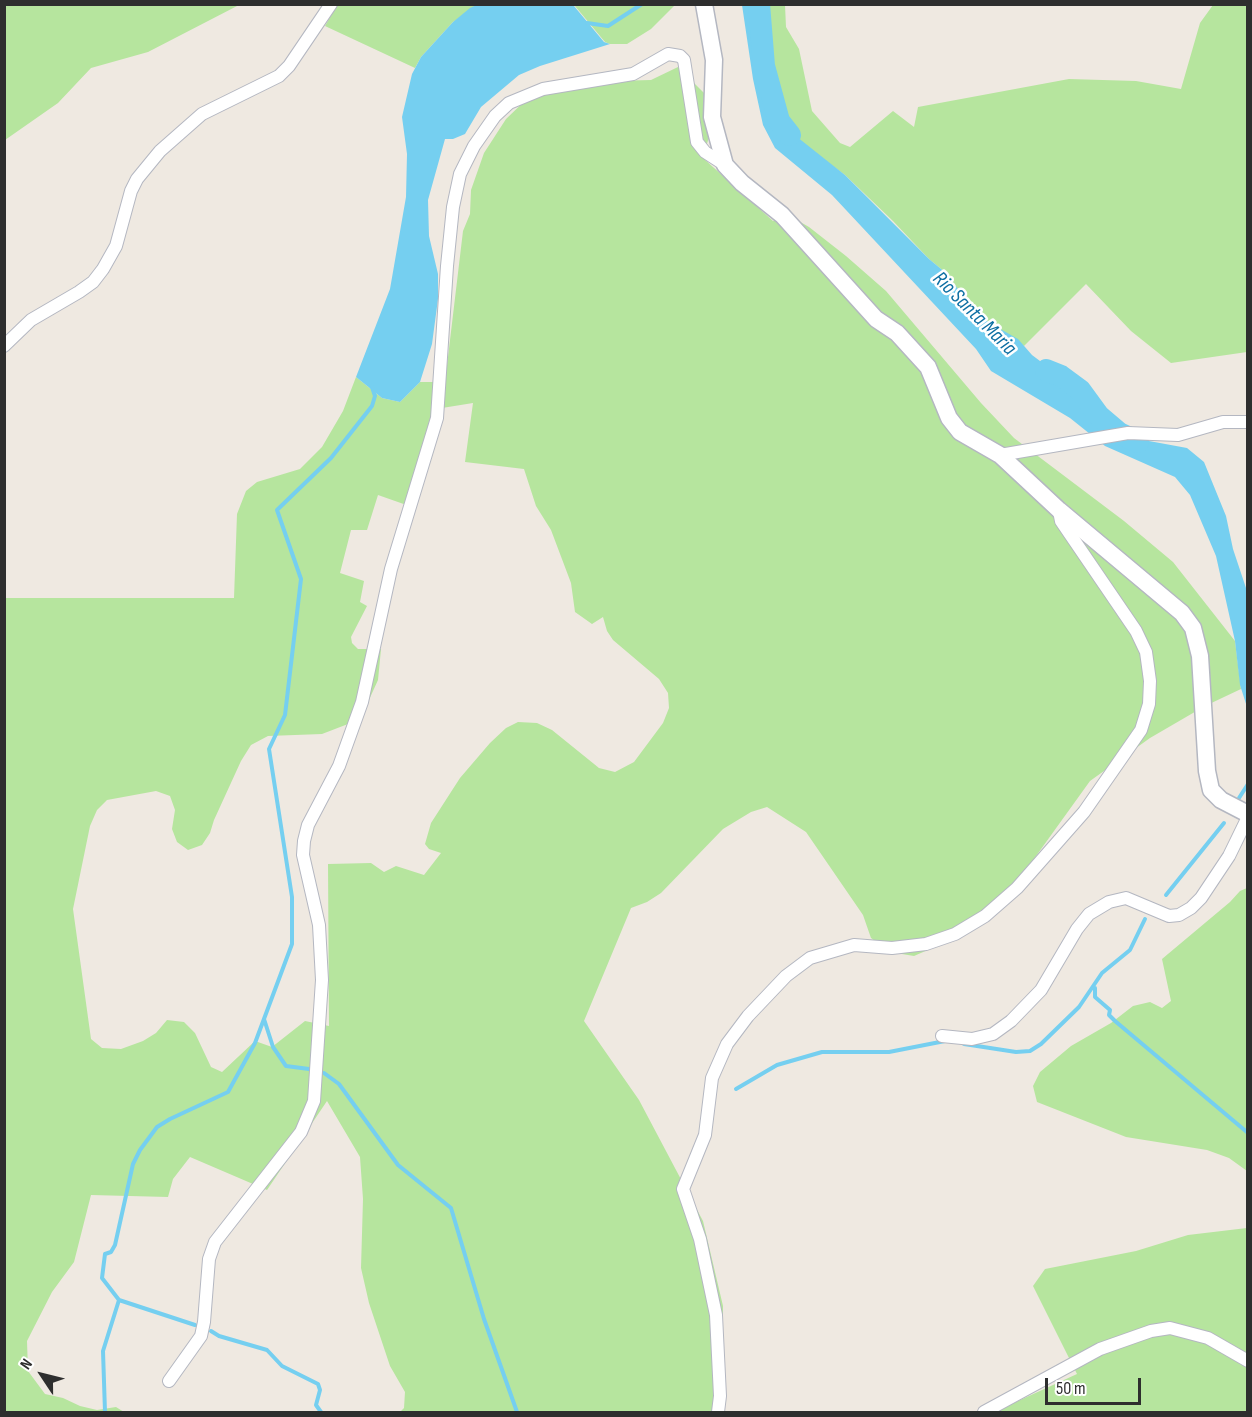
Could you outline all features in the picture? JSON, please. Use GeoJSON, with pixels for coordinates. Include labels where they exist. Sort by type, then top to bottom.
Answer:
{"type":"FeatureCollection","features":[{"type":"Feature","properties":{"kind":"street"},"geometry":{"type":"LineString","coordinates":[[4,346],[31,321],[93,282],[104,269],[116,246],[131,191],[137,179],[160,151],[201,114],[279,76],[331,4]]}},
{"type":"Feature","properties":{"kind":"street"},"geometry":{"type":"LineString","coordinates":[[704,4],[714,60],[712,117],[725,165]]}},
{"type":"Feature","properties":{"kind":"street"},"geometry":{"type":"LineString","coordinates":[[169,1381],[201,1336],[209,1259],[215,1242],[302,1132],[314,1101],[321,980],[319,926],[303,855],[304,841],[308,825],[339,766],[363,702],[391,569],[437,418],[447,266],[453,207],[460,174],[474,146],[495,116],[509,103],[543,89],[633,74],[668,54],[680,56],[684,60],[697,142],[705,152],[725,165],[742,183],[782,214],[876,319],[897,333],[928,367],[941,403],[960,432],[1000,454],[1059,510],[1182,614],[1193,628],[1200,656],[1206,761],[1211,790],[1221,800],[1248,816],[1218,873],[1191,908],[1179,915],[1169,916],[1126,898],[1109,902],[1089,914],[1077,929],[1041,990],[1011,1021],[993,1034],[972,1039],[942,1036]]}},
{"type":"Feature","properties":{"kind":"street"},"geometry":{"type":"LineString","coordinates":[[1000,454],[1128,433],[1178,435],[1223,422],[1248,422]]}},
{"type":"Feature","properties":{"kind":"street"},"geometry":{"type":"LineString","coordinates":[[718,1413],[720,1396],[716,1315],[700,1239],[683,1189],[705,1135],[712,1078],[727,1044],[748,1016],[786,976],[810,958],[854,945],[891,948],[926,944],[955,934],[985,916],[1017,888],[1084,812],[1141,730],[1149,704],[1146,652],[1136,631],[1061,521],[1059,510]]}},
{"type":"Feature","properties":{"kind":"street"},"geometry":{"type":"LineString","coordinates":[[984,1413],[1100,1349],[1151,1331],[1170,1328],[1208,1338],[1248,1361]]}},
{"type":"Feature","properties":{"kind":"green space"},"geometry":{"type":"Polygon","coordinates":[[[5,4],[239,5],[148,52],[91,68],[58,103],[5,140],[5,4]]]}},
{"type":"Feature","properties":{"kind":"green space"},"geometry":{"type":"Polygon","coordinates":[[[337,5],[479,5],[453,22],[421,57],[415,68],[325,26],[337,5]]]}},
{"type":"Feature","properties":{"kind":"green space"},"geometry":{"type":"Polygon","coordinates":[[[554,5],[675,5],[651,29],[627,44],[610,44],[605,42],[575,6],[554,5]]]}},
{"type":"Feature","properties":{"kind":"green space"},"geometry":{"type":"Polygon","coordinates":[[[759,5],[785,5],[786,27],[799,49],[812,111],[840,143],[850,147],[893,111],[914,127],[918,107],[1069,79],[1136,81],[1181,89],[1200,23],[1213,5],[1247,5],[1247,352],[1171,363],[1131,331],[1086,284],[1024,346],[988,322],[969,304],[946,273],[929,259],[893,221],[845,175],[804,145],[780,120],[765,74],[759,5]]]}},
{"type":"Feature","properties":{"kind":"green space"},"geometry":{"type":"Polygon","coordinates":[[[678,67],[713,102],[712,126],[703,158],[773,221],[788,215],[809,227],[846,256],[886,291],[981,403],[1014,438],[1124,521],[1173,562],[1235,641],[1241,689],[1205,706],[1150,738],[1090,781],[1013,888],[953,939],[914,956],[890,952],[871,938],[863,915],[806,832],[767,807],[751,812],[723,829],[661,893],[631,908],[584,1021],[639,1100],[703,1221],[723,1306],[723,1412],[400,1412],[404,1408],[405,1392],[390,1366],[369,1303],[361,1268],[363,1199],[360,1157],[327,1101],[267,1190],[190,1157],[173,1179],[168,1197],[91,1195],[74,1262],[52,1292],[27,1341],[28,1371],[45,1394],[97,1410],[116,1407],[124,1412],[5,1412],[5,598],[234,598],[237,514],[246,491],[257,482],[300,469],[322,447],[343,411],[356,377],[382,398],[400,402],[420,382],[445,382],[463,231],[470,214],[471,190],[484,153],[506,119],[531,95],[614,81],[651,80],[678,67]],[[473,403],[442,408],[434,450],[415,508],[378,495],[367,530],[351,530],[340,573],[364,581],[360,602],[367,606],[351,637],[352,643],[358,649],[381,649],[378,680],[368,702],[348,724],[322,734],[268,736],[251,745],[241,761],[210,833],[202,845],[188,850],[177,842],[172,829],[175,810],[170,796],[156,791],[107,800],[97,810],[90,826],[73,909],[91,1039],[102,1048],[121,1049],[143,1041],[156,1033],[167,1020],[184,1022],[195,1033],[211,1067],[222,1072],[255,1041],[272,1047],[305,1021],[329,1026],[328,864],[371,863],[384,872],[396,866],[424,875],[441,853],[429,849],[425,844],[431,823],[460,778],[490,743],[506,728],[518,722],[537,723],[552,730],[599,768],[615,772],[634,762],[663,723],[669,708],[668,693],[659,679],[613,640],[607,631],[603,617],[592,624],[575,612],[571,583],[551,530],[536,506],[524,469],[465,462],[473,403]]]}},
{"type":"Feature","properties":{"kind":"green space"},"geometry":{"type":"Polygon","coordinates":[[[1247,888],[1247,1171],[1229,1158],[1207,1150],[1126,1137],[1037,1102],[1033,1086],[1040,1072],[1071,1046],[1111,1023],[1133,1006],[1150,1002],[1162,1008],[1171,1001],[1162,959],[1240,891],[1247,888]]]}},
{"type":"Feature","properties":{"kind":"green space"},"geometry":{"type":"Polygon","coordinates":[[[1247,1228],[1247,1412],[994,1412],[1077,1374],[1033,1286],[1045,1269],[1136,1251],[1188,1235],[1247,1228]]]}},
{"type":"Feature","properties":{"kind":"water"},"geometry":{"type":"Polygon","coordinates":[[[479,4],[574,6],[604,42],[610,44],[519,75],[481,107],[465,134],[453,139],[445,139],[428,200],[429,236],[438,274],[438,299],[432,344],[420,382],[400,402],[382,398],[356,377],[390,289],[406,197],[407,154],[402,117],[412,74],[421,57],[453,22],[470,8],[479,4]]]}},
{"type":"Feature","properties":{"kind":"water"},"geometry":{"type":"Polygon","coordinates":[[[742,5],[759,5],[765,74],[780,120],[787,129],[845,175],[946,273],[969,304],[988,322],[1018,339],[1032,355],[1080,391],[1097,419],[1105,425],[1124,429],[1149,441],[1187,448],[1204,462],[1226,516],[1233,549],[1247,591],[1247,707],[1240,685],[1235,641],[1216,556],[1190,495],[1175,477],[1105,446],[1070,418],[991,371],[976,349],[832,195],[775,148],[763,125],[753,79],[742,5]]]}},
{"type":"Feature","properties":{"kind":"waterway"},"geometry":{"type":"LineString","coordinates":[[587,23],[608,26],[642,4]]}},
{"type":"Feature","properties":{"kind":"waterway","name":"Rio Santa Maria"},"geometry":{"type":"LineString","coordinates":[[759,4],[764,66],[779,121],[790,135]]}},
{"type":"Feature","properties":{"kind":"waterway","name":"Rio Santa Maria"},"geometry":{"type":"LineString","coordinates":[[1046,370],[1061,376],[1080,390],[1099,416],[1119,433],[1138,442]]}},
{"type":"Feature","properties":{"kind":"waterway"},"geometry":{"type":"LineString","coordinates":[[195,1325],[119,1300],[102,1278],[105,1254],[111,1252],[115,1245],[133,1164],[140,1150],[157,1127],[228,1092],[255,1043],[292,944],[292,897],[269,749],[285,715],[301,579],[277,510],[331,458],[372,406],[375,396],[372,387]]}},
{"type":"Feature","properties":{"kind":"waterway"},"geometry":{"type":"LineString","coordinates":[[1239,798],[1248,784]]}},
{"type":"Feature","properties":{"kind":"waterway"},"geometry":{"type":"LineString","coordinates":[[1166,895],[1224,823]]}},
{"type":"Feature","properties":{"kind":"waterway"},"geometry":{"type":"LineString","coordinates":[[964,1044],[1016,1052],[1030,1051],[1041,1044],[1079,1007],[1102,973],[1130,950],[1145,919]]}},
{"type":"Feature","properties":{"kind":"waterway"},"geometry":{"type":"LineString","coordinates":[[1095,988],[1095,997],[1110,1010],[1109,1015],[1115,1021],[1248,1133]]}},
{"type":"Feature","properties":{"kind":"waterway"},"geometry":{"type":"LineString","coordinates":[[264,1019],[273,1047],[286,1066],[309,1069]]}},
{"type":"Feature","properties":{"kind":"waterway"},"geometry":{"type":"LineString","coordinates":[[736,1089],[777,1065],[822,1052],[889,1052],[945,1041]]}},
{"type":"Feature","properties":{"kind":"waterway"},"geometry":{"type":"LineString","coordinates":[[324,1073],[339,1084],[398,1165],[451,1208],[484,1319],[517,1412]]}},
{"type":"Feature","properties":{"kind":"waterway"},"geometry":{"type":"LineString","coordinates":[[105,1412],[103,1351],[119,1300]]}},
{"type":"Feature","properties":{"kind":"waterway"},"geometry":{"type":"LineString","coordinates":[[211,1331],[219,1336],[267,1350],[282,1366],[318,1384],[320,1390],[316,1405],[321,1412]]}}]}
